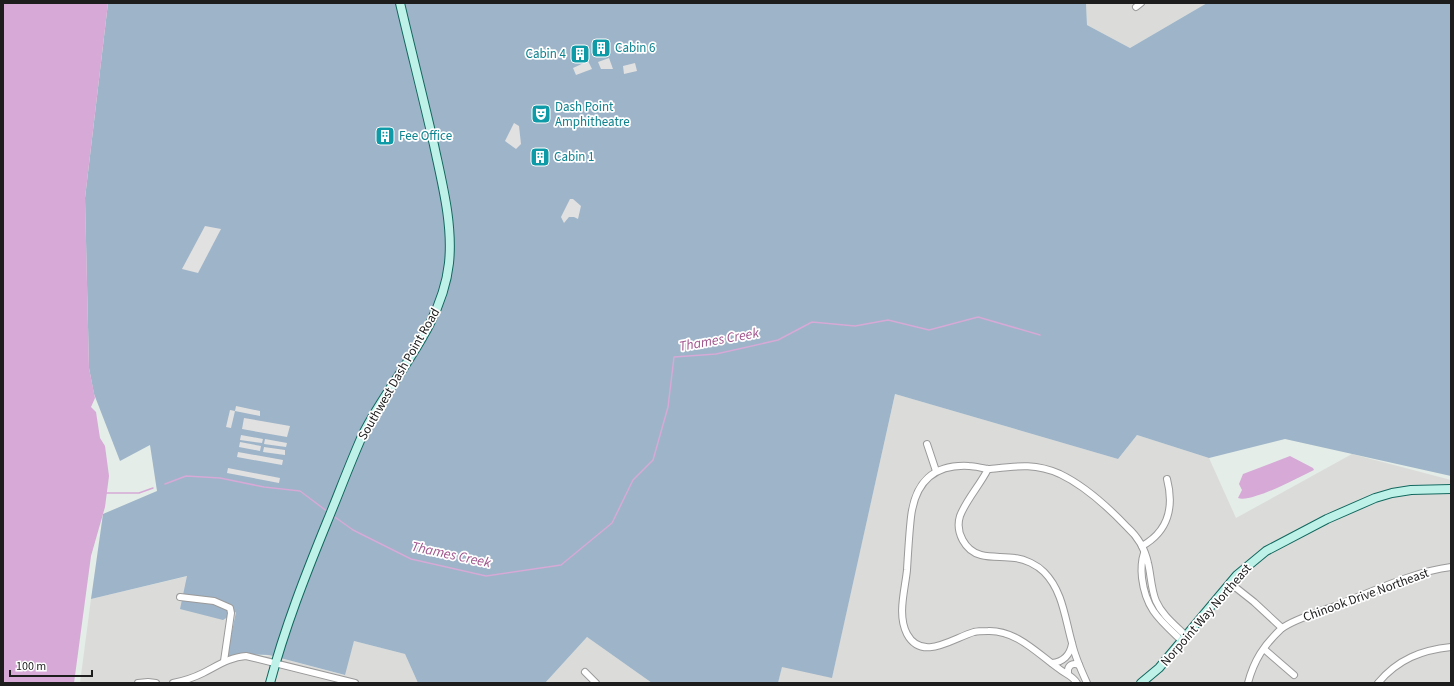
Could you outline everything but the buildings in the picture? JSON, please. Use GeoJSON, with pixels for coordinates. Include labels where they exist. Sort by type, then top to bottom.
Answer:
{"type":"FeatureCollection","features":[{"type":"Feature","properties":{"kind":"main road","name":"Southwest Dash Point Road"},"geometry":{"type":"LineString","coordinates":[[270,683],[297,595],[350,465],[364,434],[426,331],[437,309],[447,278],[450,261],[450,238],[447,210],[440,173],[400,3]]}},
{"type":"Feature","properties":{"kind":"main road","name":"Norpoint Way Northeast"},"geometry":{"type":"LineString","coordinates":[[1142,683],[1159,668],[1230,583],[1248,565],[1276,545],[1364,502],[1392,493],[1411,490],[1451,489]]}},
{"type":"Feature","properties":{"kind":"street"},"geometry":{"type":"LineString","coordinates":[[927,444],[936,471]]}},
{"type":"Feature","properties":{"kind":"street"},"geometry":{"type":"LineString","coordinates":[[1077,683],[1068,673],[1058,668],[1022,640],[1014,636],[995,631],[974,632],[933,647],[921,646],[913,641],[907,634],[902,606],[912,504],[920,487],[936,471],[962,466],[988,469],[1030,466],[1039,467],[1060,475],[1079,486],[1128,527],[1142,546],[1144,554],[1148,560],[1156,601],[1184,638]]}},
{"type":"Feature","properties":{"kind":"street"},"geometry":{"type":"LineString","coordinates":[[988,469],[961,514],[959,530],[962,539],[970,549],[980,555],[1015,558],[1030,563],[1044,572],[1051,580],[1060,597],[1072,644],[1087,683]]}},
{"type":"Feature","properties":{"kind":"street"},"geometry":{"type":"LineString","coordinates":[[1142,546],[1155,538],[1167,521],[1170,501],[1170,490],[1167,478]]}},
{"type":"Feature","properties":{"kind":"street","name":"Chinook Drive Northeast"},"geometry":{"type":"LineString","coordinates":[[1282,628],[1307,616],[1392,584],[1424,573],[1451,567]]}},
{"type":"Feature","properties":{"kind":"street"},"geometry":{"type":"LineString","coordinates":[[1230,583],[1254,602],[1282,628],[1264,649],[1252,667],[1248,683]]}},
{"type":"Feature","properties":{"kind":"street"},"geometry":{"type":"LineString","coordinates":[[180,597],[214,601],[230,608],[231,613],[224,661]]}},
{"type":"Feature","properties":{"kind":"street"},"geometry":{"type":"LineString","coordinates":[[1052,663],[1058,662],[1064,658],[1070,652],[1072,644]]}},
{"type":"Feature","properties":{"kind":"street"},"geometry":{"type":"LineString","coordinates":[[1378,683],[1395,667],[1412,656],[1427,651],[1451,647]]}},
{"type":"Feature","properties":{"kind":"street"},"geometry":{"type":"LineString","coordinates":[[1264,649],[1294,675]]}},
{"type":"Feature","properties":{"kind":"street"},"geometry":{"type":"LineString","coordinates":[[173,683],[201,674],[224,661],[236,657],[246,656],[356,683]]}},
{"type":"Feature","properties":{"kind":"street"},"geometry":{"type":"LineString","coordinates":[[1068,673],[1070,665],[1079,665]]}},
{"type":"Feature","properties":{"kind":"street"},"geometry":{"type":"LineString","coordinates":[[584,672],[596,683]]}},
{"type":"Feature","properties":{"kind":"street"},"geometry":{"type":"LineString","coordinates":[[138,683],[156,683]]}},
{"type":"Feature","properties":{"kind":"shaded area"},"geometry":{"type":"Polygon","coordinates":[[[3,3],[108,3],[85,198],[89,368],[95,398],[91,407],[96,412],[100,438],[105,446],[109,476],[105,507],[91,556],[74,683],[3,683],[3,3]]]}},
{"type":"Feature","properties":{"kind":"shaded area"},"geometry":{"type":"Polygon","coordinates":[[[108,3],[1086,3],[1087,25],[1130,48],[1207,3],[1451,3],[1451,476],[1285,439],[1209,458],[1137,435],[1118,459],[895,394],[832,678],[782,667],[778,683],[652,683],[587,637],[545,683],[418,683],[405,654],[354,641],[345,675],[269,655],[244,654],[226,659],[236,612],[223,620],[180,609],[187,576],[91,599],[103,514],[157,491],[150,445],[120,461],[94,394],[89,368],[85,198],[108,3]]]}},
{"type":"Feature","properties":{"kind":"shaded area"},"geometry":{"type":"Polygon","coordinates":[[[1086,3],[1207,3],[1130,48],[1087,25],[1086,3]]]}},
{"type":"Feature","properties":{"kind":"shaded area"},"geometry":{"type":"Polygon","coordinates":[[[609,58],[613,69],[601,69],[598,62],[609,58]]]}},
{"type":"Feature","properties":{"kind":"shaded area"},"geometry":{"type":"Polygon","coordinates":[[[588,61],[592,69],[576,75],[573,68],[588,61]]]}},
{"type":"Feature","properties":{"kind":"shaded area"},"geometry":{"type":"Polygon","coordinates":[[[635,63],[637,71],[624,74],[623,66],[635,63]]]}},
{"type":"Feature","properties":{"kind":"shaded area"},"geometry":{"type":"Polygon","coordinates":[[[514,123],[519,126],[521,144],[516,149],[505,141],[514,123]]]}},
{"type":"Feature","properties":{"kind":"shaded area"},"geometry":{"type":"Polygon","coordinates":[[[570,199],[573,199],[581,206],[578,219],[569,217],[564,223],[561,217],[570,199]]]}},
{"type":"Feature","properties":{"kind":"shaded area"},"geometry":{"type":"Polygon","coordinates":[[[205,226],[221,229],[198,273],[182,269],[205,226]]]}},
{"type":"Feature","properties":{"kind":"shaded area"},"geometry":{"type":"Polygon","coordinates":[[[895,394],[1118,459],[1137,435],[1209,458],[1236,518],[1352,454],[1451,480],[1451,683],[778,683],[782,666],[832,677],[895,394]]]}},
{"type":"Feature","properties":{"kind":"shaded area"},"geometry":{"type":"Polygon","coordinates":[[[236,406],[260,411],[260,416],[235,411],[236,406]]]}},
{"type":"Feature","properties":{"kind":"shaded area"},"geometry":{"type":"Polygon","coordinates":[[[230,410],[235,411],[231,428],[226,427],[230,410]]]}},
{"type":"Feature","properties":{"kind":"shaded area"},"geometry":{"type":"Polygon","coordinates":[[[244,418],[290,426],[287,437],[242,429],[244,418]]]}},
{"type":"Feature","properties":{"kind":"shaded area"},"geometry":{"type":"Polygon","coordinates":[[[241,435],[263,439],[262,443],[240,440],[241,435]]]}},
{"type":"Feature","properties":{"kind":"shaded area"},"geometry":{"type":"Polygon","coordinates":[[[265,439],[287,443],[286,447],[264,444],[265,439]]]}},
{"type":"Feature","properties":{"kind":"shaded area"},"geometry":{"type":"Polygon","coordinates":[[[240,442],[261,446],[260,451],[239,447],[240,442]]]}},
{"type":"Feature","properties":{"kind":"shaded area"},"geometry":{"type":"Polygon","coordinates":[[[264,447],[285,450],[285,455],[263,452],[264,447]]]}},
{"type":"Feature","properties":{"kind":"shaded area"},"geometry":{"type":"Polygon","coordinates":[[[238,452],[283,460],[282,465],[237,457],[238,452]]]}},
{"type":"Feature","properties":{"kind":"shaded area"},"geometry":{"type":"Polygon","coordinates":[[[1290,456],[1313,468],[1314,470],[1254,497],[1245,499],[1238,498],[1242,490],[1239,484],[1243,474],[1290,456]]]}},
{"type":"Feature","properties":{"kind":"shaded area"},"geometry":{"type":"Polygon","coordinates":[[[228,468],[280,478],[279,483],[227,473],[228,468]]]}},
{"type":"Feature","properties":{"kind":"shaded area"},"geometry":{"type":"Polygon","coordinates":[[[188,576],[236,612],[226,659],[259,658],[269,655],[344,675],[354,641],[405,654],[418,683],[80,683],[91,599],[188,576]]]}},
{"type":"Feature","properties":{"kind":"shaded area"},"geometry":{"type":"Polygon","coordinates":[[[587,637],[652,683],[545,683],[587,637]]]}},
{"type":"Feature","properties":{"kind":"waterway","name":"Thames Creek"},"geometry":{"type":"LineString","coordinates":[[332,515],[353,530],[411,559],[486,576],[561,565],[612,523],[633,480],[653,460],[668,407],[674,357],[716,354],[778,340],[812,322],[855,326],[888,320],[929,330],[978,317],[1040,335]]}},
{"type":"Feature","properties":{"kind":"waterway","name":"Thames Creek"},"geometry":{"type":"LineString","coordinates":[[165,484],[186,476],[220,478],[264,487],[300,491],[328,512]]}},
{"type":"Feature","properties":{"kind":"waterway","name":"Thames Creek"},"geometry":{"type":"LineString","coordinates":[[105,493],[139,493],[153,488]]}},
{"type":"Feature","properties":{"kind":"place","name":"Cabin 6"},"geometry":{"type":"Point","coordinates":[601,48]}},
{"type":"Feature","properties":{"kind":"place","name":"Cabin 4"},"geometry":{"type":"Point","coordinates":[580,54]}},
{"type":"Feature","properties":{"kind":"place","name":"Dash Point Amphitheatre"},"geometry":{"type":"Point","coordinates":[541,114]}},
{"type":"Feature","properties":{"kind":"place","name":"Fee Office"},"geometry":{"type":"Point","coordinates":[385,136]}},
{"type":"Feature","properties":{"kind":"place","name":"Cabin 1"},"geometry":{"type":"Point","coordinates":[540,157]}}]}
